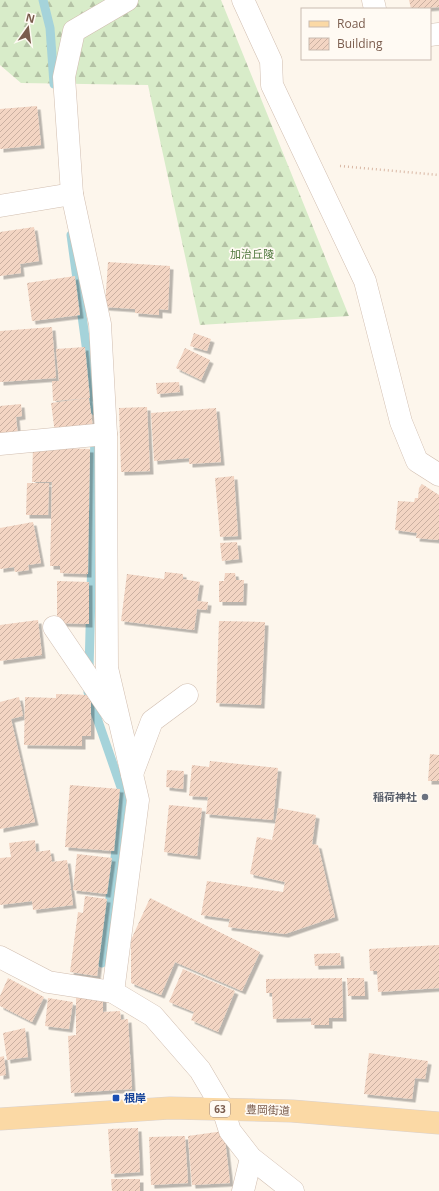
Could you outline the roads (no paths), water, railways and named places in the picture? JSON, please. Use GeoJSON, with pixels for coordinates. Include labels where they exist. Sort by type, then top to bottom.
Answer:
{"type":"FeatureCollection","features":[{"type":"Feature","properties":{"kind":"main road","name":"豊岡街道"},"geometry":{"type":"LineString","coordinates":[[0,1119],[170,1108],[292,1111],[439,1123]]}},
{"type":"Feature","properties":{"kind":"street"},"geometry":{"type":"LineString","coordinates":[[113,992],[138,800],[107,668],[106,434],[100,324],[72,194],[64,77],[74,31],[127,0]]}},
{"type":"Feature","properties":{"kind":"street"},"geometry":{"type":"LineString","coordinates":[[243,0],[271,61],[272,84],[365,281],[401,422],[417,461],[439,475]]}},
{"type":"Feature","properties":{"kind":"street"},"geometry":{"type":"LineString","coordinates":[[0,206],[72,194]]}},
{"type":"Feature","properties":{"kind":"street"},"geometry":{"type":"LineString","coordinates":[[0,444],[106,434]]}},
{"type":"Feature","properties":{"kind":"street"},"geometry":{"type":"LineString","coordinates":[[54,627],[120,724]]}},
{"type":"Feature","properties":{"kind":"street"},"geometry":{"type":"LineString","coordinates":[[132,774],[152,721],[187,695]]}},
{"type":"Feature","properties":{"kind":"street"},"geometry":{"type":"LineString","coordinates":[[0,957],[48,982],[113,992],[153,1016],[200,1070],[223,1109],[230,1131],[252,1158],[293,1191]]}},
{"type":"Feature","properties":{"kind":"street"},"geometry":{"type":"LineString","coordinates":[[243,1191],[252,1158]]}},
{"type":"Feature","properties":{"kind":"waterway"},"geometry":{"type":"LineString","coordinates":[[43,0],[50,28],[54,84]]}},
{"type":"Feature","properties":{"kind":"waterway"},"geometry":{"type":"LineString","coordinates":[[71,235],[95,411]]}},
{"type":"Feature","properties":{"kind":"waterway"},"geometry":{"type":"LineString","coordinates":[[89,671],[95,434]]}},
{"type":"Feature","properties":{"kind":"waterway"},"geometry":{"type":"LineString","coordinates":[[88,692],[123,793],[102,963]]}},
{"type":"Feature","properties":{"kind":"place","name":"稲荷神社"},"geometry":{"type":"Point","coordinates":[425,797]}},
{"type":"Feature","properties":{"kind":"place","name":"根岸"},"geometry":{"type":"Point","coordinates":[116,1098]}},
{"type":"Feature","properties":{"kind":"park label","name":"加治丘陵"},"geometry":{"type":"Point","coordinates":[252,254]}}]}
